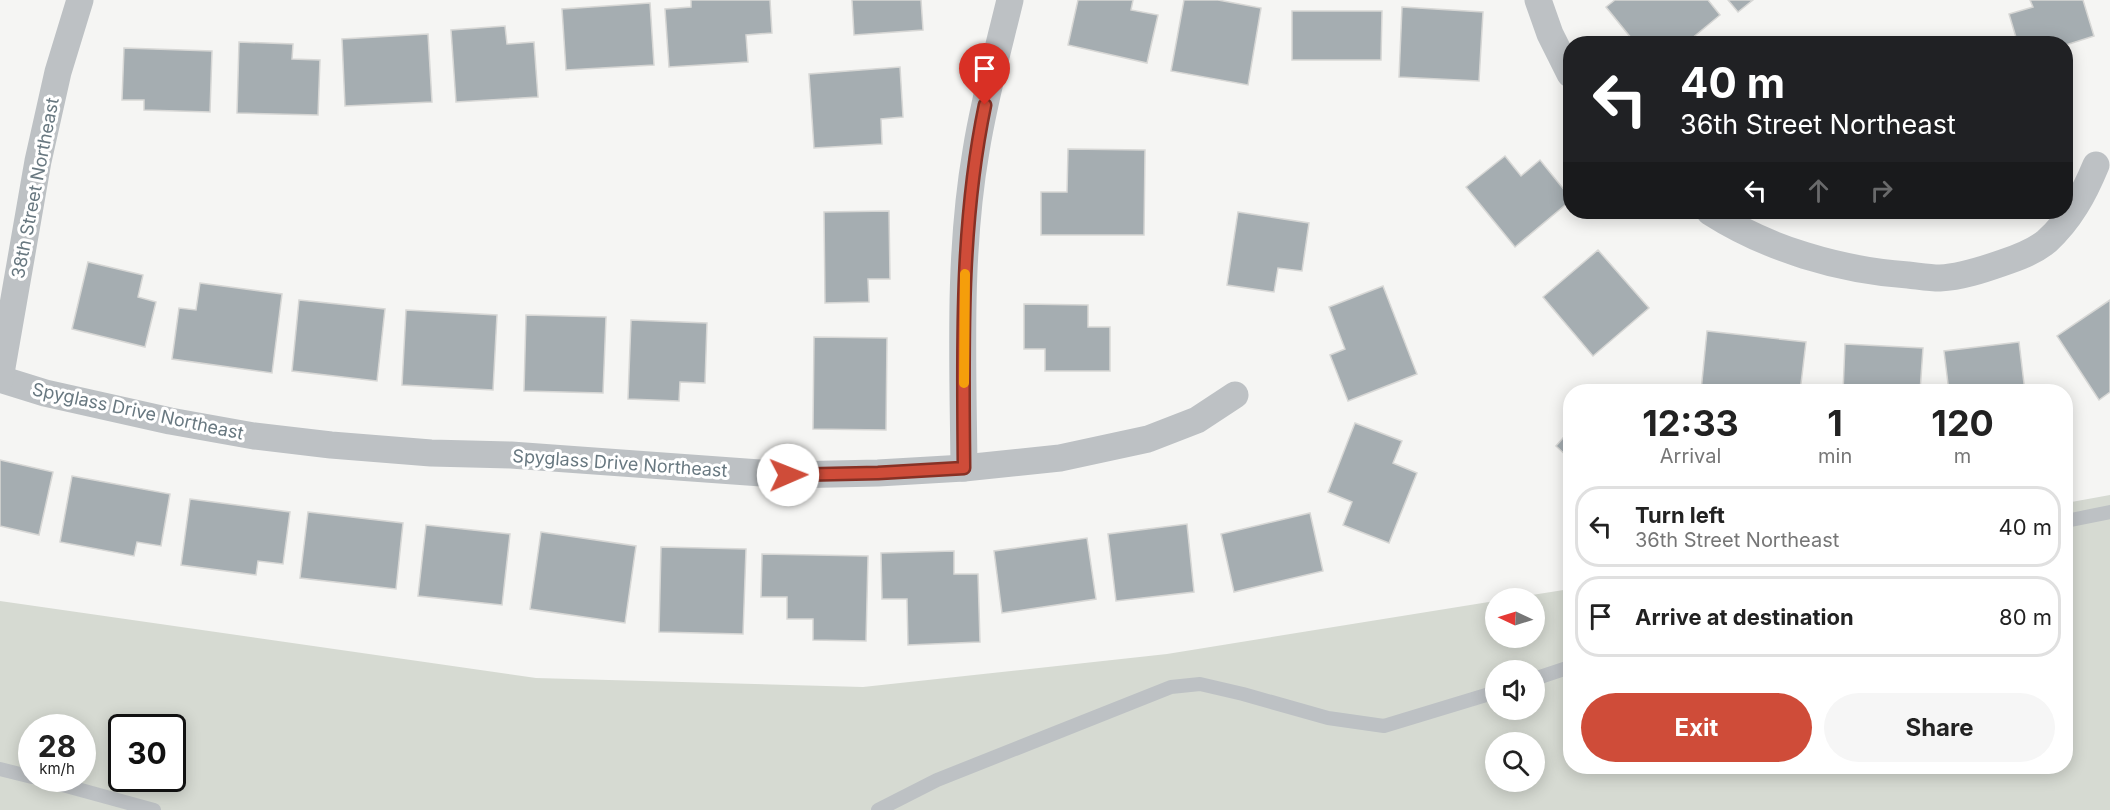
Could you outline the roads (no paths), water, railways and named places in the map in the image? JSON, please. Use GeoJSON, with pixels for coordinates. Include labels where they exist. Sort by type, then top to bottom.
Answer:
{"type":"FeatureCollection","features":[{"type":"Feature","properties":{"kind":"street","name":"38th Street Northeast"},"geometry":{"type":"LineString","coordinates":[[0,379],[38,161],[58,72],[80,0]]}},
{"type":"Feature","properties":{"kind":"street"},"geometry":{"type":"LineString","coordinates":[[964,468],[963,306],[969,207],[975,152],[1010,0]]}},
{"type":"Feature","properties":{"kind":"street"},"geometry":{"type":"LineString","coordinates":[[1538,0],[1550,34],[1563,60]]}},
{"type":"Feature","properties":{"kind":"street"},"geometry":{"type":"LineString","coordinates":[[2073,211],[2083,196],[2096,165]]}},
{"type":"Feature","properties":{"kind":"street"},"geometry":{"type":"LineString","coordinates":[[1721,219],[1775,245],[1841,265],[1877,273],[1939,278],[1986,268],[2023,256],[2045,243],[2067,219]]}},
{"type":"Feature","properties":{"kind":"street","name":"Spyglass Drive Northeast"},"geometry":{"type":"LineString","coordinates":[[0,379],[45,393],[170,421],[254,436],[332,445],[788,475],[964,468],[1060,458],[1148,439],[1197,420],[1234,395]]}},
{"type":"Feature","properties":{"kind":"lane"},"geometry":{"type":"LineString","coordinates":[[2073,520],[2110,512]]}},
{"type":"Feature","properties":{"kind":"lane"},"geometry":{"type":"LineString","coordinates":[[1545,675],[1563,669]]}},
{"type":"Feature","properties":{"kind":"lane"},"geometry":{"type":"LineString","coordinates":[[878,810],[937,780],[1171,687],[1200,684],[1328,718],[1383,726],[1485,695]]}},
{"type":"Feature","properties":{"kind":"lane"},"geometry":{"type":"LineString","coordinates":[[0,769],[18,774]]}},
{"type":"Feature","properties":{"kind":"lane"},"geometry":{"type":"LineString","coordinates":[[88,792],[154,810]]}}]}
